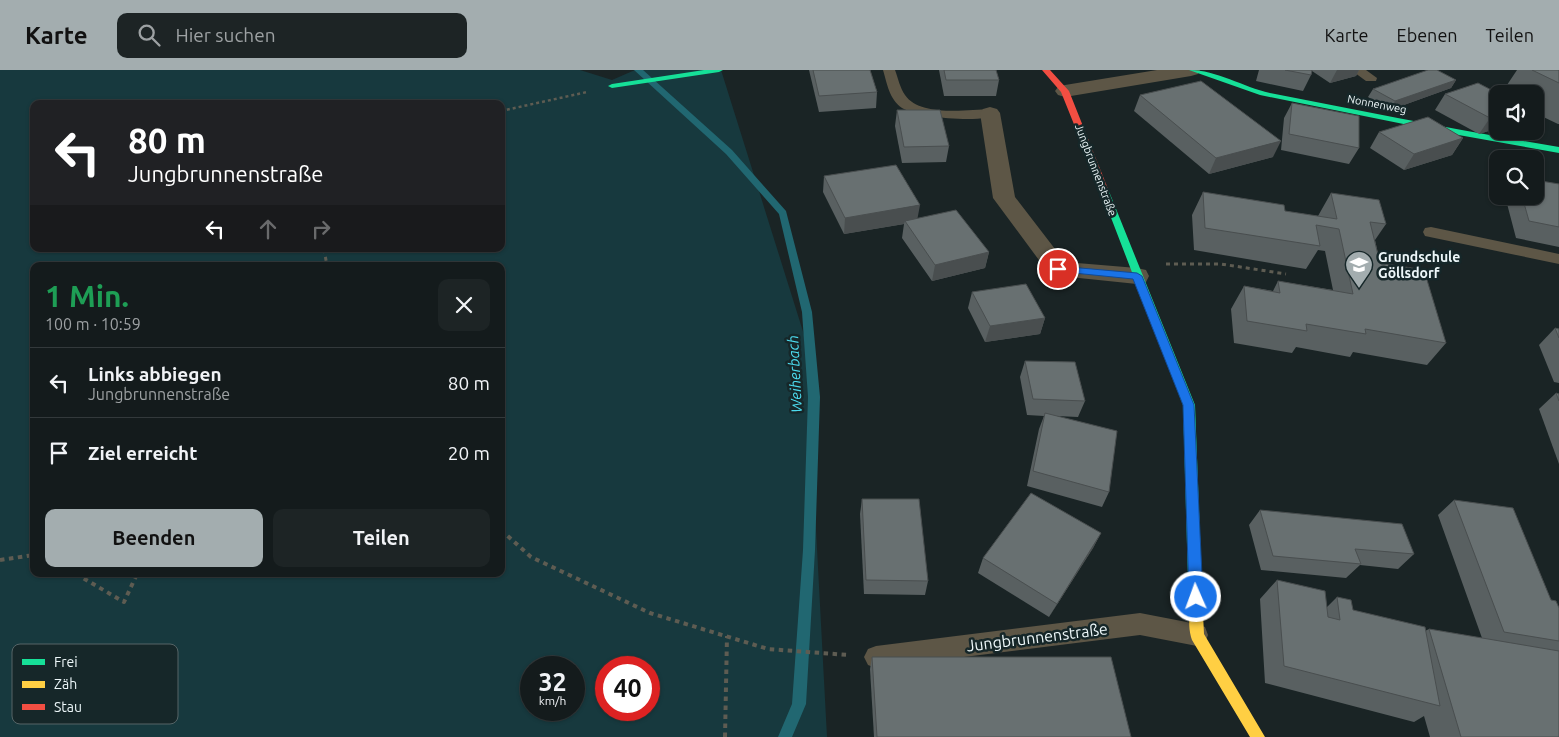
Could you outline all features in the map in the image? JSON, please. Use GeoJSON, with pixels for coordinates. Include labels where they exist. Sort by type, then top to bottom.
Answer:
{"type":"FeatureCollection","features":[{"type":"Feature","properties":{"kind":"street"},"geometry":{"type":"LineString","coordinates":[[612,86],[719,70]]}},
{"type":"Feature","properties":{"kind":"street","name":"Jungbrunnenstraße"},"geometry":{"type":"LineString","coordinates":[[1046,70],[1065,91],[1189,405],[1198,635],[1258,737]]}},
{"type":"Feature","properties":{"kind":"street"},"geometry":{"type":"LineString","coordinates":[[1065,91],[1192,70]]}},
{"type":"Feature","properties":{"kind":"street","name":"Nonnenweg"},"geometry":{"type":"LineString","coordinates":[[1192,70],[1260,93],[1453,132],[1559,150]]}},
{"type":"Feature","properties":{"kind":"street"},"geometry":{"type":"LineString","coordinates":[[990,113],[1004,198],[1058,269],[1135,270]]}},
{"type":"Feature","properties":{"kind":"lane"},"geometry":{"type":"LineString","coordinates":[[889,70],[899,97],[912,108],[930,114],[990,113]]}},
{"type":"Feature","properties":{"kind":"lane"},"geometry":{"type":"LineString","coordinates":[[1357,70],[1371,78]]}},
{"type":"Feature","properties":{"kind":"lane"},"geometry":{"type":"LineString","coordinates":[[1431,232],[1559,259]]}},
{"type":"Feature","properties":{"kind":"lane","name":"Jungbrunnenstraße"},"geometry":{"type":"LineString","coordinates":[[876,657],[1140,624],[1198,635]]}},
{"type":"Feature","properties":{"kind":"path"},"geometry":{"type":"LineString","coordinates":[[505,110],[612,86]]}},
{"type":"Feature","properties":{"kind":"path"},"geometry":{"type":"LineString","coordinates":[[1135,270],[1221,264],[1286,274]]}},
{"type":"Feature","properties":{"kind":"path"},"geometry":{"type":"LineString","coordinates":[[505,534],[531,557],[650,613],[768,649],[876,657]]}},
{"type":"Feature","properties":{"kind":"path"},"geometry":{"type":"LineString","coordinates":[[0,560],[30,556]]}},
{"type":"Feature","properties":{"kind":"path"},"geometry":{"type":"LineString","coordinates":[[81,577],[124,602],[136,577]]}},
{"type":"Feature","properties":{"kind":"path"},"geometry":{"type":"LineString","coordinates":[[725,737],[727,636]]}},
{"type":"Feature","properties":{"kind":"shaded area"},"geometry":{"type":"Polygon","coordinates":[[[0,70],[580,70],[612,80],[635,70],[721,70],[806,341],[827,737],[0,737],[0,70]]]}},
{"type":"Feature","properties":{"kind":"building"},"geometry":{"type":"Polygon","coordinates":[[[813,70],[870,70],[877,92],[819,96],[813,70]]]}},
{"type":"Feature","properties":{"kind":"building"},"geometry":{"type":"Polygon","coordinates":[[[944,70],[996,70],[999,80],[946,80],[944,70]]]}},
{"type":"Feature","properties":{"kind":"building"},"geometry":{"type":"Polygon","coordinates":[[[1285,70],[1312,70],[1311,75],[1285,70]]]}},
{"type":"Feature","properties":{"kind":"building"},"geometry":{"type":"Polygon","coordinates":[[[1428,70],[1437,70],[1456,80],[1395,101],[1373,89],[1428,70]]]}},
{"type":"Feature","properties":{"kind":"building"},"geometry":{"type":"Polygon","coordinates":[[[1532,70],[1559,70],[1559,83],[1532,70]]]}},
{"type":"Feature","properties":{"kind":"building"},"geometry":{"type":"Polygon","coordinates":[[[1201,81],[1281,141],[1216,158],[1140,95],[1201,81]]]}},
{"type":"Feature","properties":{"kind":"building"},"geometry":{"type":"Polygon","coordinates":[[[1478,83],[1489,89],[1489,117],[1445,94],[1478,83]]]}},
{"type":"Feature","properties":{"kind":"building"},"geometry":{"type":"Polygon","coordinates":[[[1292,103],[1359,116],[1359,148],[1289,134],[1292,103]]]}},
{"type":"Feature","properties":{"kind":"building"},"geometry":{"type":"Polygon","coordinates":[[[897,110],[940,110],[949,146],[904,147],[897,110]]]}},
{"type":"Feature","properties":{"kind":"building"},"geometry":{"type":"Polygon","coordinates":[[[1428,117],[1463,138],[1414,154],[1379,132],[1428,117]]]}},
{"type":"Feature","properties":{"kind":"building"},"geometry":{"type":"Polygon","coordinates":[[[896,165],[920,205],[845,218],[824,176],[896,165]]]}},
{"type":"Feature","properties":{"kind":"building"},"geometry":{"type":"Polygon","coordinates":[[[1544,182],[1559,184],[1559,227],[1529,221],[1525,205],[1544,205],[1544,182]]]}},
{"type":"Feature","properties":{"kind":"building"},"geometry":{"type":"Polygon","coordinates":[[[1203,192],[1284,205],[1285,211],[1337,219],[1331,193],[1379,200],[1386,224],[1370,222],[1380,263],[1424,270],[1446,343],[1365,329],[1366,334],[1306,324],[1307,331],[1247,321],[1244,286],[1280,293],[1278,281],[1353,294],[1339,229],[1316,225],[1320,246],[1205,228],[1203,192]]]}},
{"type":"Feature","properties":{"kind":"building"},"geometry":{"type":"Polygon","coordinates":[[[956,210],[989,252],[935,265],[905,221],[956,210]]]}},
{"type":"Feature","properties":{"kind":"building"},"geometry":{"type":"Polygon","coordinates":[[[1026,284],[1045,318],[990,326],[972,292],[1026,284]]]}},
{"type":"Feature","properties":{"kind":"building"},"geometry":{"type":"Polygon","coordinates":[[[1555,328],[1559,329],[1559,338],[1555,328]]]}},
{"type":"Feature","properties":{"kind":"building"},"geometry":{"type":"Polygon","coordinates":[[[1025,361],[1075,362],[1085,401],[1033,399],[1025,361]]]}},
{"type":"Feature","properties":{"kind":"building"},"geometry":{"type":"Polygon","coordinates":[[[1045,413],[1117,431],[1109,492],[1033,471],[1045,413]]]}},
{"type":"Feature","properties":{"kind":"building"},"geometry":{"type":"Polygon","coordinates":[[[1031,493],[1101,533],[1057,604],[983,558],[1031,493]]]}},
{"type":"Feature","properties":{"kind":"building"},"geometry":{"type":"Polygon","coordinates":[[[862,499],[919,499],[928,581],[866,580],[862,499]]]}},
{"type":"Feature","properties":{"kind":"building"},"geometry":{"type":"Polygon","coordinates":[[[1454,500],[1513,508],[1551,600],[1556,601],[1559,608],[1559,641],[1504,632],[1454,500]]]}},
{"type":"Feature","properties":{"kind":"building"},"geometry":{"type":"Polygon","coordinates":[[[1260,510],[1402,524],[1414,554],[1355,549],[1361,564],[1273,556],[1260,510]]]}},
{"type":"Feature","properties":{"kind":"building"},"geometry":{"type":"Polygon","coordinates":[[[1277,580],[1325,591],[1328,617],[1340,620],[1337,597],[1351,600],[1353,610],[1425,627],[1440,706],[1284,666],[1277,580]]]}},
{"type":"Feature","properties":{"kind":"building"},"geometry":{"type":"Polygon","coordinates":[[[1429,629],[1559,651],[1559,737],[1461,737],[1429,629]]]}},
{"type":"Feature","properties":{"kind":"building"},"geometry":{"type":"Polygon","coordinates":[[[872,657],[1111,657],[1131,737],[877,737],[872,657]]]}},
{"type":"Feature","properties":{"kind":"waterway","name":"Weiherbach"},"geometry":{"type":"LineString","coordinates":[[638,70],[729,152],[783,213],[807,312],[814,397],[809,550],[799,704],[785,737]]}},
{"type":"Feature","properties":{"kind":"traffic: fast"},"geometry":{"type":"LineString","coordinates":[[612,86],[719,70]]}},
{"type":"Feature","properties":{"kind":"traffic: fast"},"geometry":{"type":"LineString","coordinates":[[1193,70],[1260,93],[1453,132],[1559,150]]}},
{"type":"Feature","properties":{"kind":"traffic: fast"},"geometry":{"type":"LineString","coordinates":[[1104,189],[1189,405],[1196,614]]}},
{"type":"Feature","properties":{"kind":"traffic: slow"},"geometry":{"type":"LineString","coordinates":[[1196,614],[1197,635],[1258,737]]}},
{"type":"Feature","properties":{"kind":"traffic: jam"},"geometry":{"type":"LineString","coordinates":[[1046,70],[1065,91],[1104,189]]}},
{"type":"Feature","properties":{"kind":"place","name":"Grundschule Göllsdorf"},"geometry":{"type":"Point","coordinates":[1359,289]}},
{"type":"Feature","properties":{"kind":"route"},"geometry":{"type":"LineString","coordinates":[[1058,269],[1137,276],[1189,405],[1196,597]]}}]}
